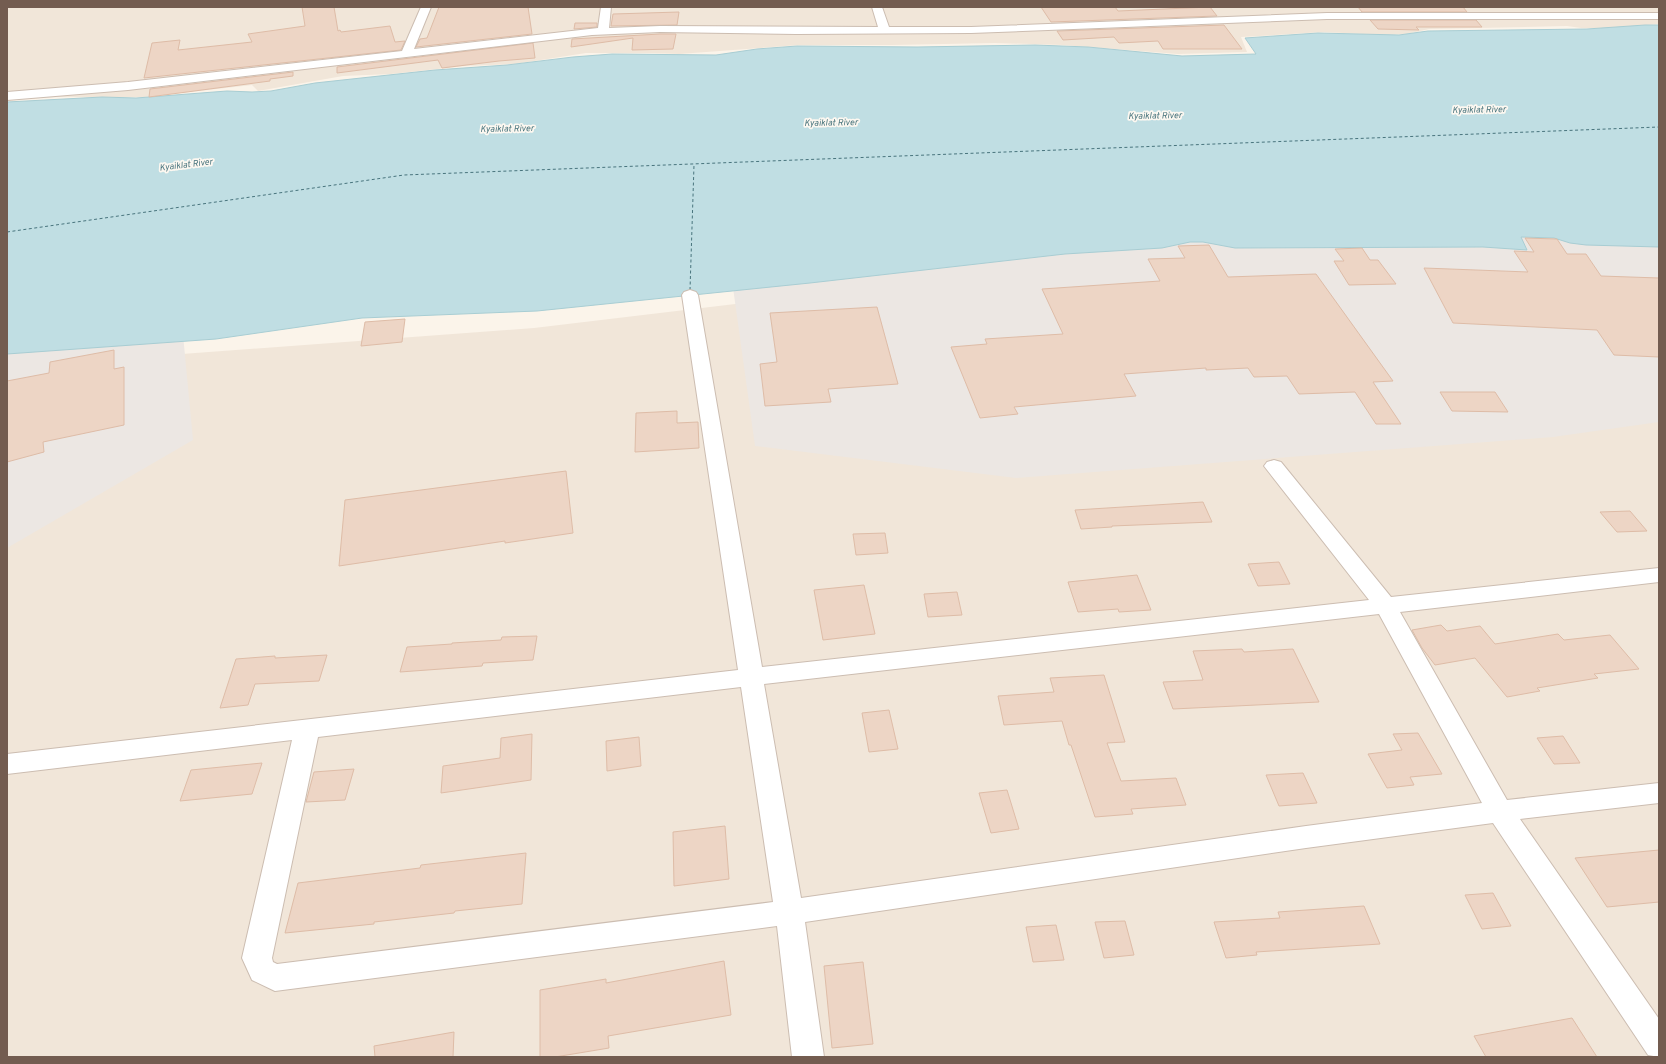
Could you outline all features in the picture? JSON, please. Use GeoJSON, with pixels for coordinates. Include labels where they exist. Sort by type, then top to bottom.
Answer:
{"type":"FeatureCollection","features":[{"type":"Feature","properties":{"kind":"street"},"geometry":{"type":"LineString","coordinates":[[406,54],[426,7]]}},
{"type":"Feature","properties":{"kind":"street"},"geometry":{"type":"LineString","coordinates":[[603,32],[606,7]]}},
{"type":"Feature","properties":{"kind":"street"},"geometry":{"type":"LineString","coordinates":[[877,7],[885,31]]}},
{"type":"Feature","properties":{"kind":"street"},"geometry":{"type":"LineString","coordinates":[[7,96],[128,86],[603,32],[660,29],[796,31],[970,30],[1141,23],[1324,11],[1659,16]]}},
{"type":"Feature","properties":{"kind":"street"},"geometry":{"type":"LineString","coordinates":[[1132,12],[1141,23]]}},
{"type":"Feature","properties":{"kind":"street"},"geometry":{"type":"LineString","coordinates":[[690,294],[789,912],[808,1057]]}},
{"type":"Feature","properties":{"kind":"street"},"geometry":{"type":"LineString","coordinates":[[1274,466],[1386,606],[1500,811],[1659,1045]]}},
{"type":"Feature","properties":{"kind":"street"},"geometry":{"type":"LineString","coordinates":[[7,764],[750,676],[1659,576]]}},
{"type":"Feature","properties":{"kind":"street"},"geometry":{"type":"LineString","coordinates":[[307,729],[257,958],[262,971],[275,978],[789,912],[1500,811],[1659,793]]}},
{"type":"Feature","properties":{"kind":"shaded area"},"geometry":{"type":"Polygon","coordinates":[[[7,7],[1659,7],[1659,24],[1607,28],[1581,28],[1567,26],[1429,29],[1407,34],[1382,35],[1324,32],[1241,37],[1247,52],[1178,54],[1063,45],[995,43],[799,45],[679,54],[586,53],[515,64],[465,66],[391,74],[343,76],[258,91],[252,85],[145,97],[57,97],[7,100],[7,7]]]}},
{"type":"Feature","properties":{"kind":"shaded area"},"geometry":{"type":"Polygon","coordinates":[[[1659,226],[1659,422],[1553,437],[1016,478],[755,446],[730,266],[1135,234],[1659,226]]]}},
{"type":"Feature","properties":{"kind":"shaded area"},"geometry":{"type":"Polygon","coordinates":[[[1659,259],[1659,1057],[7,1057],[7,367],[534,328],[752,302],[1659,259]]]}},
{"type":"Feature","properties":{"kind":"shaded area"},"geometry":{"type":"Polygon","coordinates":[[[182,324],[193,440],[7,548],[7,330],[182,324]]]}},
{"type":"Feature","properties":{"kind":"water","name":"Kyaiklat River"},"geometry":{"type":"Polygon","coordinates":[[[1659,25],[1659,247],[1586,245],[1570,243],[1554,238],[1521,237],[1527,250],[1483,247],[1235,248],[1203,242],[1190,242],[1162,248],[1065,254],[810,283],[537,311],[362,318],[216,339],[7,354],[7,102],[102,97],[136,98],[227,91],[271,91],[315,83],[435,70],[507,65],[612,54],[716,55],[757,49],[797,46],[917,47],[1035,45],[1088,47],[1182,56],[1256,54],[1245,38],[1318,33],[1399,35],[1428,31],[1587,29],[1659,25]]]}},
{"type":"Feature","properties":{"kind":"building"},"geometry":{"type":"Polygon","coordinates":[[[302,7],[334,7],[338,31],[340,30],[341,32],[390,26],[395,42],[405,41],[401,50],[144,78],[152,43],[180,40],[178,50],[252,42],[248,34],[305,26],[302,7]]]}},
{"type":"Feature","properties":{"kind":"building"},"geometry":{"type":"Polygon","coordinates":[[[439,7],[528,7],[532,34],[416,47],[420,39],[427,38],[439,7]]]}},
{"type":"Feature","properties":{"kind":"building"},"geometry":{"type":"Polygon","coordinates":[[[1041,7],[1115,7],[1118,11],[1210,7],[1217,16],[1051,22],[1041,7]]]}},
{"type":"Feature","properties":{"kind":"building"},"geometry":{"type":"Polygon","coordinates":[[[1358,7],[1463,7],[1467,12],[1362,12],[1358,7]]]}},
{"type":"Feature","properties":{"kind":"building"},"geometry":{"type":"Polygon","coordinates":[[[679,12],[677,25],[611,26],[613,14],[679,12]]]}},
{"type":"Feature","properties":{"kind":"building"},"geometry":{"type":"Polygon","coordinates":[[[1370,20],[1476,20],[1482,27],[1416,27],[1419,30],[1378,29],[1370,20]]]}},
{"type":"Feature","properties":{"kind":"building"},"geometry":{"type":"Polygon","coordinates":[[[575,23],[597,23],[597,27],[574,29],[575,23]]]}},
{"type":"Feature","properties":{"kind":"building"},"geometry":{"type":"Polygon","coordinates":[[[1224,25],[1242,49],[1163,49],[1158,41],[1119,43],[1114,37],[1063,40],[1057,31],[1224,25]]]}},
{"type":"Feature","properties":{"kind":"building"},"geometry":{"type":"Polygon","coordinates":[[[676,34],[673,49],[632,50],[633,38],[571,47],[572,39],[676,34]]]}},
{"type":"Feature","properties":{"kind":"building"},"geometry":{"type":"Polygon","coordinates":[[[533,43],[535,58],[442,68],[438,60],[337,73],[337,67],[533,43]]]}},
{"type":"Feature","properties":{"kind":"building"},"geometry":{"type":"Polygon","coordinates":[[[293,72],[293,76],[270,79],[270,81],[149,97],[150,89],[293,72]]]}},
{"type":"Feature","properties":{"kind":"building"},"geometry":{"type":"Polygon","coordinates":[[[1525,238],[1557,239],[1567,254],[1586,254],[1601,276],[1659,278],[1659,357],[1614,355],[1597,330],[1453,323],[1424,268],[1528,272],[1514,251],[1534,252],[1525,238]]]}},
{"type":"Feature","properties":{"kind":"building"},"geometry":{"type":"Polygon","coordinates":[[[1209,245],[1228,277],[1316,274],[1393,381],[1373,382],[1401,424],[1376,424],[1355,392],[1299,394],[1287,376],[1254,377],[1248,368],[1206,370],[1206,368],[1124,374],[1136,396],[1014,407],[1018,414],[980,418],[951,347],[987,344],[985,339],[1063,334],[1042,289],[1160,281],[1148,259],[1185,258],[1178,246],[1209,245]]]}},
{"type":"Feature","properties":{"kind":"building"},"geometry":{"type":"Polygon","coordinates":[[[1362,248],[1370,260],[1378,260],[1396,284],[1349,285],[1334,261],[1344,261],[1335,249],[1362,248]]]}},
{"type":"Feature","properties":{"kind":"building"},"geometry":{"type":"Polygon","coordinates":[[[877,307],[898,384],[828,389],[831,402],[765,406],[760,364],[777,362],[770,313],[877,307]]]}},
{"type":"Feature","properties":{"kind":"building"},"geometry":{"type":"Polygon","coordinates":[[[405,319],[402,342],[361,346],[365,322],[405,319]]]}},
{"type":"Feature","properties":{"kind":"building"},"geometry":{"type":"Polygon","coordinates":[[[114,350],[114,369],[124,367],[124,425],[43,442],[44,452],[7,462],[7,381],[49,373],[50,362],[114,350]]]}},
{"type":"Feature","properties":{"kind":"building"},"geometry":{"type":"Polygon","coordinates":[[[1440,392],[1495,392],[1508,412],[1452,411],[1440,392]]]}},
{"type":"Feature","properties":{"kind":"building"},"geometry":{"type":"Polygon","coordinates":[[[677,411],[677,423],[698,422],[699,448],[635,452],[636,413],[677,411]]]}},
{"type":"Feature","properties":{"kind":"building"},"geometry":{"type":"Polygon","coordinates":[[[566,471],[573,533],[505,543],[505,541],[339,566],[345,500],[566,471]]]}},
{"type":"Feature","properties":{"kind":"building"},"geometry":{"type":"Polygon","coordinates":[[[1203,502],[1212,522],[1112,526],[1081,529],[1075,510],[1203,502]]]}},
{"type":"Feature","properties":{"kind":"building"},"geometry":{"type":"Polygon","coordinates":[[[1630,511],[1647,531],[1617,532],[1600,512],[1630,511]]]}},
{"type":"Feature","properties":{"kind":"building"},"geometry":{"type":"Polygon","coordinates":[[[885,533],[888,553],[856,555],[853,534],[885,533]]]}},
{"type":"Feature","properties":{"kind":"building"},"geometry":{"type":"Polygon","coordinates":[[[1279,562],[1290,584],[1258,586],[1248,564],[1279,562]]]}},
{"type":"Feature","properties":{"kind":"building"},"geometry":{"type":"Polygon","coordinates":[[[1137,575],[1151,610],[1119,612],[1118,609],[1078,612],[1068,582],[1137,575]]]}},
{"type":"Feature","properties":{"kind":"building"},"geometry":{"type":"Polygon","coordinates":[[[864,585],[875,634],[823,640],[814,590],[864,585]]]}},
{"type":"Feature","properties":{"kind":"building"},"geometry":{"type":"Polygon","coordinates":[[[957,592],[962,615],[928,617],[924,594],[957,592]]]}},
{"type":"Feature","properties":{"kind":"building"},"geometry":{"type":"Polygon","coordinates":[[[1441,625],[1447,631],[1480,626],[1495,644],[1558,634],[1564,640],[1610,635],[1639,669],[1594,674],[1598,678],[1537,688],[1540,691],[1507,697],[1475,658],[1435,665],[1422,648],[1412,630],[1441,625]]]}},
{"type":"Feature","properties":{"kind":"building"},"geometry":{"type":"Polygon","coordinates":[[[537,636],[533,660],[483,663],[482,666],[400,672],[407,647],[501,640],[502,637],[537,636]]]}},
{"type":"Feature","properties":{"kind":"building"},"geometry":{"type":"Polygon","coordinates":[[[1242,649],[1244,652],[1293,649],[1319,702],[1173,709],[1163,682],[1203,680],[1193,651],[1242,649]]]}},
{"type":"Feature","properties":{"kind":"building"},"geometry":{"type":"Polygon","coordinates":[[[327,655],[319,681],[255,684],[248,705],[220,708],[236,659],[275,656],[275,658],[327,655]]]}},
{"type":"Feature","properties":{"kind":"building"},"geometry":{"type":"Polygon","coordinates":[[[1104,675],[1125,742],[1107,743],[1121,781],[1176,778],[1186,805],[1131,809],[1133,814],[1095,817],[1062,721],[1004,725],[998,696],[1054,692],[1050,678],[1104,675]]]}},
{"type":"Feature","properties":{"kind":"building"},"geometry":{"type":"Polygon","coordinates":[[[889,710],[898,749],[869,752],[862,713],[889,710]]]}},
{"type":"Feature","properties":{"kind":"building"},"geometry":{"type":"Polygon","coordinates":[[[1418,733],[1442,774],[1410,777],[1414,785],[1387,788],[1368,754],[1402,750],[1393,734],[1418,733]]]}},
{"type":"Feature","properties":{"kind":"building"},"geometry":{"type":"Polygon","coordinates":[[[532,734],[531,780],[441,793],[443,766],[500,758],[501,738],[532,734]]]}},
{"type":"Feature","properties":{"kind":"building"},"geometry":{"type":"Polygon","coordinates":[[[1563,736],[1580,763],[1554,764],[1537,738],[1563,736]]]}},
{"type":"Feature","properties":{"kind":"building"},"geometry":{"type":"Polygon","coordinates":[[[639,737],[641,766],[607,771],[606,741],[639,737]]]}},
{"type":"Feature","properties":{"kind":"building"},"geometry":{"type":"Polygon","coordinates":[[[262,763],[252,794],[180,801],[191,770],[262,763]]]}},
{"type":"Feature","properties":{"kind":"building"},"geometry":{"type":"Polygon","coordinates":[[[354,769],[345,800],[306,802],[314,772],[354,769]]]}},
{"type":"Feature","properties":{"kind":"building"},"geometry":{"type":"Polygon","coordinates":[[[1303,773],[1317,803],[1279,806],[1266,775],[1303,773]]]}},
{"type":"Feature","properties":{"kind":"building"},"geometry":{"type":"Polygon","coordinates":[[[1007,790],[1019,829],[991,833],[979,793],[1007,790]]]}},
{"type":"Feature","properties":{"kind":"building"},"geometry":{"type":"Polygon","coordinates":[[[725,826],[729,879],[674,886],[673,832],[725,826]]]}},
{"type":"Feature","properties":{"kind":"building"},"geometry":{"type":"Polygon","coordinates":[[[1659,850],[1659,902],[1607,907],[1575,858],[1659,850]]]}},
{"type":"Feature","properties":{"kind":"building"},"geometry":{"type":"Polygon","coordinates":[[[526,853],[522,904],[455,911],[454,913],[374,922],[374,924],[285,933],[298,883],[420,868],[421,865],[526,853]]]}},
{"type":"Feature","properties":{"kind":"building"},"geometry":{"type":"Polygon","coordinates":[[[1493,893],[1511,926],[1482,929],[1465,895],[1493,893]]]}},
{"type":"Feature","properties":{"kind":"building"},"geometry":{"type":"Polygon","coordinates":[[[1364,906],[1380,944],[1256,952],[1257,955],[1226,958],[1214,922],[1280,918],[1278,912],[1364,906]]]}},
{"type":"Feature","properties":{"kind":"building"},"geometry":{"type":"Polygon","coordinates":[[[1125,921],[1134,955],[1104,958],[1095,922],[1125,921]]]}},
{"type":"Feature","properties":{"kind":"building"},"geometry":{"type":"Polygon","coordinates":[[[1056,925],[1064,960],[1033,962],[1026,927],[1056,925]]]}},
{"type":"Feature","properties":{"kind":"building"},"geometry":{"type":"Polygon","coordinates":[[[724,961],[731,1015],[608,1036],[609,1048],[555,1057],[540,1057],[540,990],[606,979],[606,983],[724,961]]]}},
{"type":"Feature","properties":{"kind":"building"},"geometry":{"type":"Polygon","coordinates":[[[863,962],[873,1044],[832,1048],[824,966],[863,962]]]}},
{"type":"Feature","properties":{"kind":"building"},"geometry":{"type":"Polygon","coordinates":[[[1572,1018],[1597,1057],[1486,1057],[1474,1036],[1572,1018]]]}},
{"type":"Feature","properties":{"kind":"building"},"geometry":{"type":"Polygon","coordinates":[[[454,1032],[453,1057],[375,1057],[374,1046],[454,1032]]]}},
{"type":"Feature","properties":{"kind":"ferry route"},"geometry":{"type":"LineString","coordinates":[[7,232],[404,175],[1659,127]]}},
{"type":"Feature","properties":{"kind":"ferry route"},"geometry":{"type":"LineString","coordinates":[[690,290],[694,165]]}}]}
